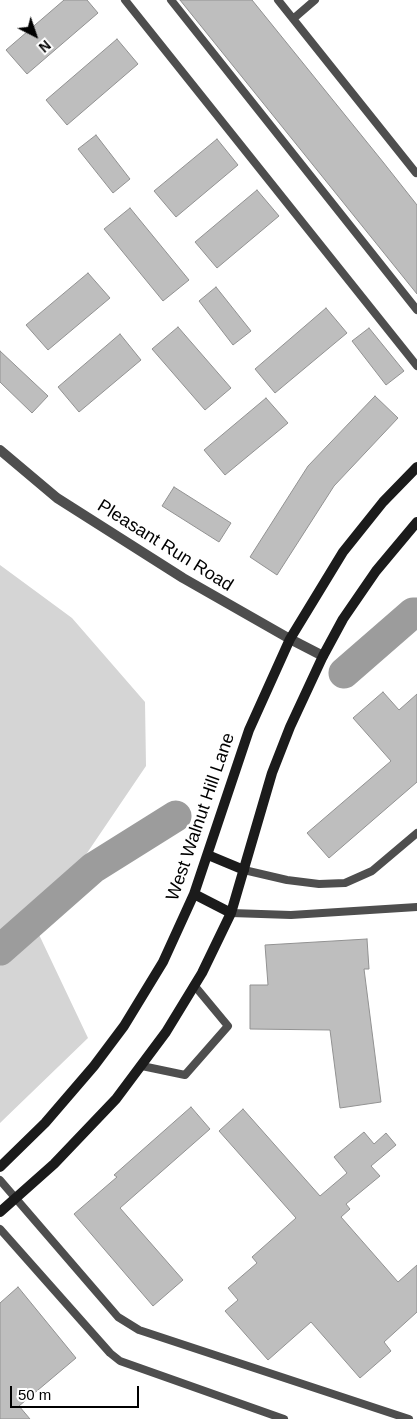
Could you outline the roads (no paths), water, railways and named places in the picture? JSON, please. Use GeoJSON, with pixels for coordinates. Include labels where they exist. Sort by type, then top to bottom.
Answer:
{"type":"FeatureCollection","features":[{"type":"Feature","properties":{"kind":"main road","name":"West Walnut Hill Lane"},"geometry":{"type":"LineString","coordinates":[[0,1167],[45,1123],[94,1066],[124,1026],[163,962],[194,894],[249,730],[290,639],[344,552],[383,502],[415,471]]}},
{"type":"Feature","properties":{"kind":"main road"},"geometry":{"type":"LineString","coordinates":[[0,1212],[54,1164],[116,1100],[142,1066],[194,985],[230,913],[272,773],[290,726],[323,656],[343,619],[376,571],[417,522]]}},
{"type":"Feature","properties":{"kind":"main road"},"geometry":{"type":"LineString","coordinates":[[208,855],[244,870]]}},
{"type":"Feature","properties":{"kind":"main road"},"geometry":{"type":"LineString","coordinates":[[194,894],[230,913]]}},
{"type":"Feature","properties":{"kind":"street","name":"Pleasant Run Road"},"geometry":{"type":"LineString","coordinates":[[0,450],[65,503],[183,578],[323,656]]}},
{"type":"Feature","properties":{"kind":"lane"},"geometry":{"type":"LineString","coordinates":[[124,0],[417,366]]}},
{"type":"Feature","properties":{"kind":"lane"},"geometry":{"type":"LineString","coordinates":[[171,0],[417,310]]}},
{"type":"Feature","properties":{"kind":"lane"},"geometry":{"type":"LineString","coordinates":[[278,0],[417,173]]}},
{"type":"Feature","properties":{"kind":"lane"},"geometry":{"type":"LineString","coordinates":[[293,19],[315,0]]}},
{"type":"Feature","properties":{"kind":"lane"},"geometry":{"type":"LineString","coordinates":[[244,870],[288,880],[319,884],[345,883],[372,871],[417,833]]}},
{"type":"Feature","properties":{"kind":"lane"},"geometry":{"type":"LineString","coordinates":[[230,913],[291,915],[417,907]]}},
{"type":"Feature","properties":{"kind":"lane"},"geometry":{"type":"LineString","coordinates":[[142,1066],[185,1076],[228,1026],[194,985]]}},
{"type":"Feature","properties":{"kind":"lane"},"geometry":{"type":"LineString","coordinates":[[0,1180],[118,1317],[139,1330],[410,1419]]}},
{"type":"Feature","properties":{"kind":"lane"},"geometry":{"type":"LineString","coordinates":[[0,1229],[110,1353],[120,1361],[284,1419]]}},
{"type":"Feature","properties":{"kind":"waterway"},"geometry":{"type":"LineString","coordinates":[[344,673],[413,613],[417,613]]}},
{"type":"Feature","properties":{"kind":"waterway"},"geometry":{"type":"LineString","coordinates":[[0,950],[93,868],[176,816]]}}]}
